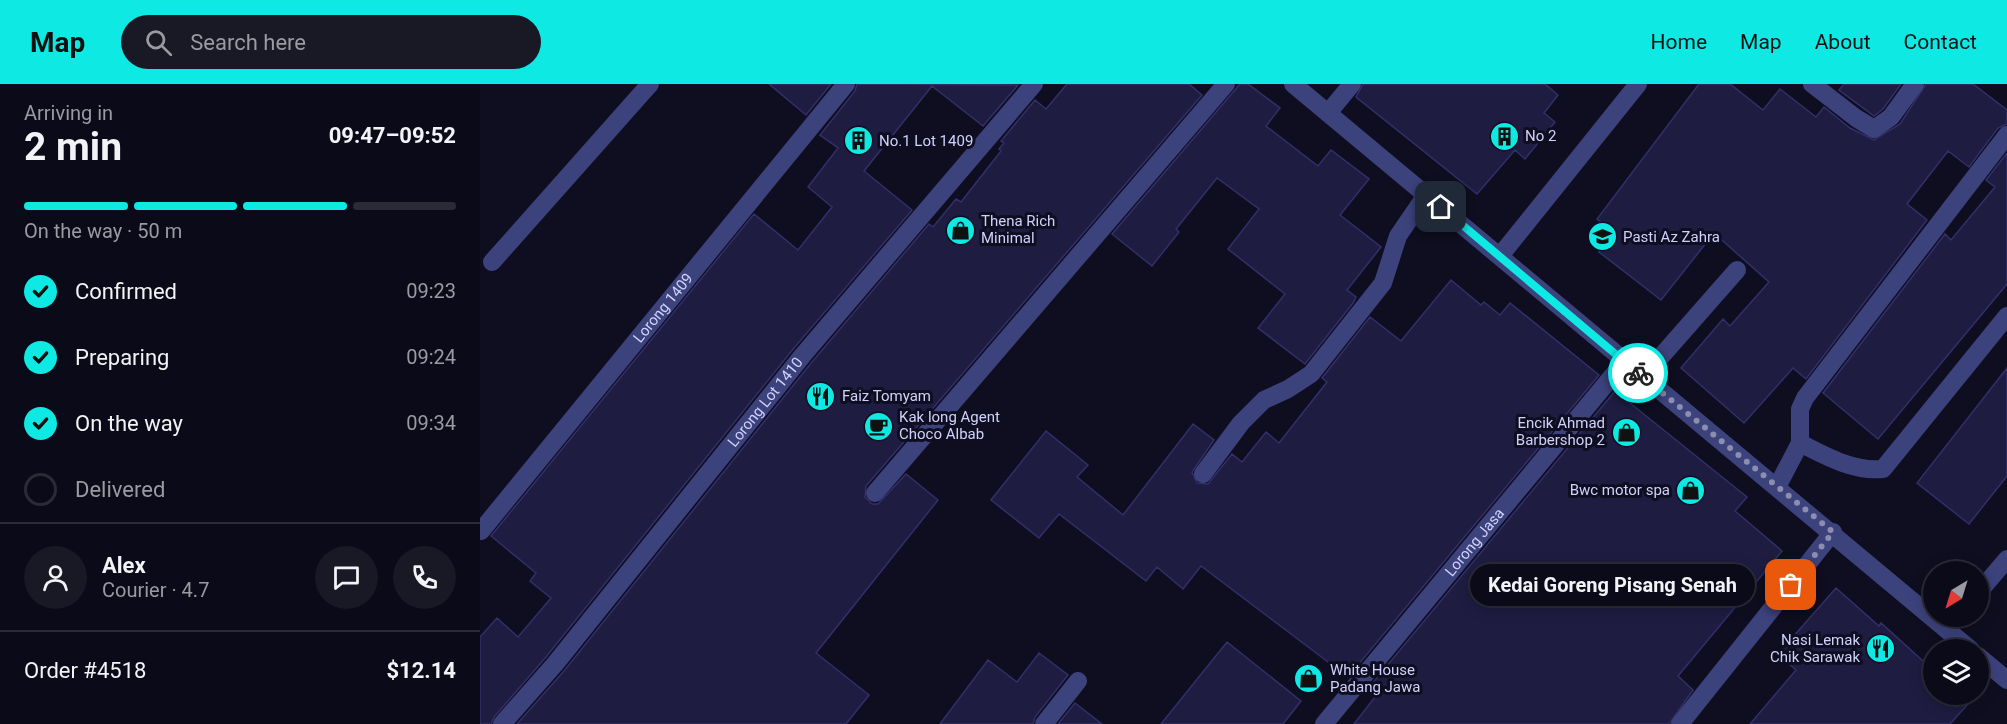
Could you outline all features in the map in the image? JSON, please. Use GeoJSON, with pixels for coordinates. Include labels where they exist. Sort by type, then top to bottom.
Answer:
{"type":"FeatureCollection","features":[{"type":"Feature","properties":{"kind":"street"},"geometry":{"type":"LineString","coordinates":[[492,262],[650,84]]}},
{"type":"Feature","properties":{"kind":"street","name":"Lorong 1409"},"geometry":{"type":"LineString","coordinates":[[481,531],[846,84]]}},
{"type":"Feature","properties":{"kind":"street","name":"Lorong Lot 1410"},"geometry":{"type":"LineString","coordinates":[[502,724],[555,664],[803,355],[1034,84]]}},
{"type":"Feature","properties":{"kind":"street"},"geometry":{"type":"LineString","coordinates":[[875,493],[1226,84]]}},
{"type":"Feature","properties":{"kind":"street"},"geometry":{"type":"LineString","coordinates":[[1293,84],[1624,362],[1833,532],[1923,600]]}},
{"type":"Feature","properties":{"kind":"street"},"geometry":{"type":"LineString","coordinates":[[1328,113],[1352,84]]}},
{"type":"Feature","properties":{"kind":"street"},"geometry":{"type":"LineString","coordinates":[[1500,256],[1638,84]]}},
{"type":"Feature","properties":{"kind":"street"},"geometry":{"type":"LineString","coordinates":[[1812,84],[1874,129],[1891,117],[1915,84]]}},
{"type":"Feature","properties":{"kind":"street"},"geometry":{"type":"LineString","coordinates":[[1777,487],[1800,443],[1800,409],[1805,398],[2007,135]]}},
{"type":"Feature","properties":{"kind":"street"},"geometry":{"type":"LineString","coordinates":[[1203,474],[1240,423],[1264,400],[1288,389],[1311,374],[1383,282],[1398,236],[1426,195]]}},
{"type":"Feature","properties":{"kind":"street"},"geometry":{"type":"LineString","coordinates":[[1643,377],[1737,270]]}},
{"type":"Feature","properties":{"kind":"street"},"geometry":{"type":"LineString","coordinates":[[1800,443],[1825,456],[1867,470],[1883,469],[2007,316]]}},
{"type":"Feature","properties":{"kind":"street","name":"Lorong Jasa"},"geometry":{"type":"LineString","coordinates":[[1324,724],[1624,362]]}},
{"type":"Feature","properties":{"kind":"street"},"geometry":{"type":"LineString","coordinates":[[1680,724],[1833,532]]}},
{"type":"Feature","properties":{"kind":"street"},"geometry":{"type":"LineString","coordinates":[[1989,580],[2007,560]]}},
{"type":"Feature","properties":{"kind":"street"},"geometry":{"type":"LineString","coordinates":[[1989,665],[2007,680]]}},
{"type":"Feature","properties":{"kind":"street"},"geometry":{"type":"LineString","coordinates":[[1044,724],[1078,681]]}},
{"type":"Feature","properties":{"kind":"building"},"geometry":{"type":"Polygon","coordinates":[[[769,84],[831,84],[806,115],[769,84]]]}},
{"type":"Feature","properties":{"kind":"building"},"geometry":{"type":"Polygon","coordinates":[[[857,84],[1018,85],[983,126],[932,86],[864,171],[912,210],[794,348],[546,657],[494,717],[491,724],[480,724],[480,637],[497,618],[518,637],[551,598],[530,581],[536,573],[491,536],[754,214],[798,250],[832,207],[808,187],[838,148],[820,135],[855,91],[857,84]]]}},
{"type":"Feature","properties":{"kind":"building"},"geometry":{"type":"Polygon","coordinates":[[[1067,84],[1189,84],[1202,95],[866,486],[865,497],[872,504],[878,504],[906,474],[938,500],[816,653],[869,695],[846,724],[517,724],[564,671],[812,362],[929,224],[933,227],[956,199],[961,202],[1001,151],[999,149],[1004,143],[1001,141],[1035,100],[1046,109],[1067,84]]]}},
{"type":"Feature","properties":{"kind":"building"},"geometry":{"type":"Polygon","coordinates":[[[1240,84],[1248,84],[1280,108],[1266,126],[1318,166],[1331,150],[1369,179],[1340,215],[1381,247],[1347,290],[1356,297],[1353,303],[1305,364],[1258,328],[1285,294],[1228,249],[1259,209],[1217,178],[1176,229],[1179,232],[1152,266],[1112,234],[1240,84]]]}},
{"type":"Feature","properties":{"kind":"building"},"geometry":{"type":"Polygon","coordinates":[[[1363,84],[1545,84],[1558,95],[1544,113],[1555,122],[1525,159],[1515,150],[1477,194],[1356,97],[1363,84]]]}},
{"type":"Feature","properties":{"kind":"building"},"geometry":{"type":"Polygon","coordinates":[[[1699,84],[1730,84],[1763,110],[1780,89],[1816,117],[1824,107],[1850,128],[1874,140],[1900,124],[1926,84],[1973,84],[2007,110],[2007,124],[1998,128],[1969,167],[1948,151],[1907,204],[1927,220],[1806,379],[1793,368],[1744,423],[1681,368],[1723,319],[1730,326],[1769,282],[1714,233],[1661,300],[1599,252],[1614,232],[1597,219],[1699,84]]]}},
{"type":"Feature","properties":{"kind":"building"},"geometry":{"type":"Polygon","coordinates":[[[1844,84],[1901,84],[1883,109],[1874,116],[1839,90],[1844,84]]]}},
{"type":"Feature","properties":{"kind":"building"},"geometry":{"type":"Polygon","coordinates":[[[2007,153],[2007,284],[1878,439],[1823,393],[1945,234],[1951,240],[1995,187],[1986,180],[2007,153]]]}},
{"type":"Feature","properties":{"kind":"building"},"geometry":{"type":"Polygon","coordinates":[[[1451,280],[1481,305],[1484,302],[1500,315],[1510,303],[1599,375],[1348,677],[1201,566],[1183,589],[1157,567],[1146,581],[1059,514],[1039,538],[991,500],[1046,431],[1088,465],[1077,477],[1123,515],[1193,424],[1214,440],[1192,472],[1197,483],[1208,484],[1232,454],[1242,462],[1266,432],[1279,443],[1327,382],[1322,378],[1370,317],[1401,341],[1451,280]]]}},
{"type":"Feature","properties":{"kind":"building"},"geometry":{"type":"Polygon","coordinates":[[[2007,368],[2007,476],[1969,524],[1917,483],[2007,368]]]}},
{"type":"Feature","properties":{"kind":"building"},"geometry":{"type":"Polygon","coordinates":[[[1615,391],[1747,497],[1735,511],[1782,551],[1678,676],[1693,690],[1669,724],[1354,724],[1375,697],[1366,691],[1615,391]]]}},
{"type":"Feature","properties":{"kind":"building"},"geometry":{"type":"Polygon","coordinates":[[[1836,588],[1879,626],[1881,623],[1923,661],[1923,705],[1967,705],[1950,724],[1750,724],[1796,670],[1778,654],[1836,588]]]}},
{"type":"Feature","properties":{"kind":"building"},"geometry":{"type":"Polygon","coordinates":[[[1227,642],[1301,701],[1283,724],[1161,724],[1227,642]]]}},
{"type":"Feature","properties":{"kind":"building"},"geometry":{"type":"Polygon","coordinates":[[[1039,653],[1068,675],[1035,717],[1033,724],[940,724],[988,660],[1017,682],[1039,653]]]}},
{"type":"Feature","properties":{"kind":"building"},"geometry":{"type":"Polygon","coordinates":[[[1075,703],[1102,724],[1058,724],[1075,703]]]}},
{"type":"Feature","properties":{"kind":"way so far"},"geometry":{"type":"LineString","coordinates":[[1638,373],[1833,532],[1791,585]]}},
{"type":"Feature","properties":{"kind":"place","name":"No 2"},"geometry":{"type":"Point","coordinates":[1504,136]}},
{"type":"Feature","properties":{"kind":"place","name":"No.1 Lot 1409"},"geometry":{"type":"Point","coordinates":[858,141]}},
{"type":"Feature","properties":{"kind":"place","name":"Thena Rich Minimal"},"geometry":{"type":"Point","coordinates":[960,230]}},
{"type":"Feature","properties":{"kind":"place","name":"Pasti Az Zahra"},"geometry":{"type":"Point","coordinates":[1602,237]}},
{"type":"Feature","properties":{"kind":"place","name":"Faiz Tomyam"},"geometry":{"type":"Point","coordinates":[821,396]}},
{"type":"Feature","properties":{"kind":"place","name":"Kak long Agent Choco Albab"},"geometry":{"type":"Point","coordinates":[878,426]}},
{"type":"Feature","properties":{"kind":"place","name":"Encik Ahmad Barbershop 2"},"geometry":{"type":"Point","coordinates":[1626,432]}},
{"type":"Feature","properties":{"kind":"place","name":"Bwc motor spa"},"geometry":{"type":"Point","coordinates":[1691,490]}},
{"type":"Feature","properties":{"kind":"place","name":"Kedai Goreng Pisang Senah"},"geometry":{"type":"Point","coordinates":[1791,585]}},
{"type":"Feature","properties":{"kind":"place","name":"Nasi Lemak Chik Sarawak"},"geometry":{"type":"Point","coordinates":[1881,649]}},
{"type":"Feature","properties":{"kind":"place","name":"White House Padang Jawa"},"geometry":{"type":"Point","coordinates":[1309,679]}},
{"type":"Feature","properties":{"kind":"route"},"geometry":{"type":"LineString","coordinates":[[1441,207],[1638,373]]}}]}
